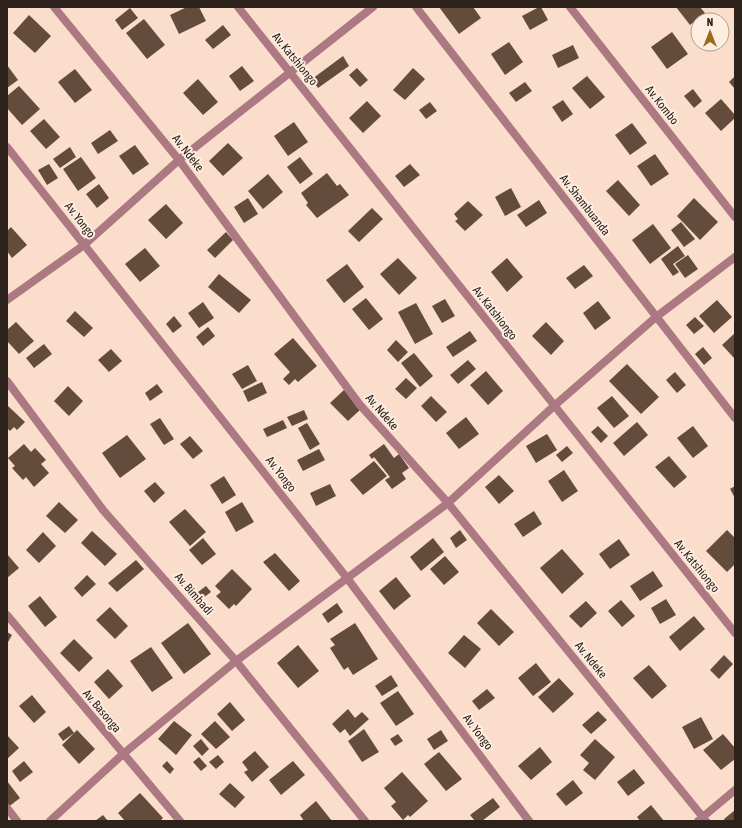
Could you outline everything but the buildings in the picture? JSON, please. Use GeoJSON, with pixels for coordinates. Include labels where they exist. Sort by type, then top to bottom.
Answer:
{"type":"FeatureCollection","features":[{"type":"Feature","properties":{"kind":"street","name":"Av. Ndeke"},"geometry":{"type":"LineString","coordinates":[[54,7],[178,160],[360,406],[448,503],[702,820]]}},
{"type":"Feature","properties":{"kind":"street","name":"Av. Katshiongo"},"geometry":{"type":"LineString","coordinates":[[238,7],[735,633]]}},
{"type":"Feature","properties":{"kind":"street"},"geometry":{"type":"LineString","coordinates":[[7,300],[84,245],[178,160],[373,7]]}},
{"type":"Feature","properties":{"kind":"street","name":"Av. Shambuanda"},"geometry":{"type":"LineString","coordinates":[[416,7],[735,418]]}},
{"type":"Feature","properties":{"kind":"street","name":"Av. Kombo"},"geometry":{"type":"LineString","coordinates":[[570,7],[735,218]]}},
{"type":"Feature","properties":{"kind":"street","name":"Av. Yongo"},"geometry":{"type":"LineString","coordinates":[[7,147],[347,578],[529,821]]}},
{"type":"Feature","properties":{"kind":"street"},"geometry":{"type":"LineString","coordinates":[[50,821],[123,754],[236,661],[448,503],[554,406],[656,317],[735,257]]}},
{"type":"Feature","properties":{"kind":"street","name":"Av. Bimbadi"},"geometry":{"type":"LineString","coordinates":[[7,382],[103,510],[236,661],[365,821]]}},
{"type":"Feature","properties":{"kind":"street","name":"Av. Basonga"},"geometry":{"type":"LineString","coordinates":[[7,615],[180,821]]}},
{"type":"Feature","properties":{"kind":"street"},"geometry":{"type":"LineString","coordinates":[[702,820],[735,790]]}},
{"type":"Feature","properties":{"kind":"street"},"geometry":{"type":"LineString","coordinates":[[7,808],[17,821]]}}]}
